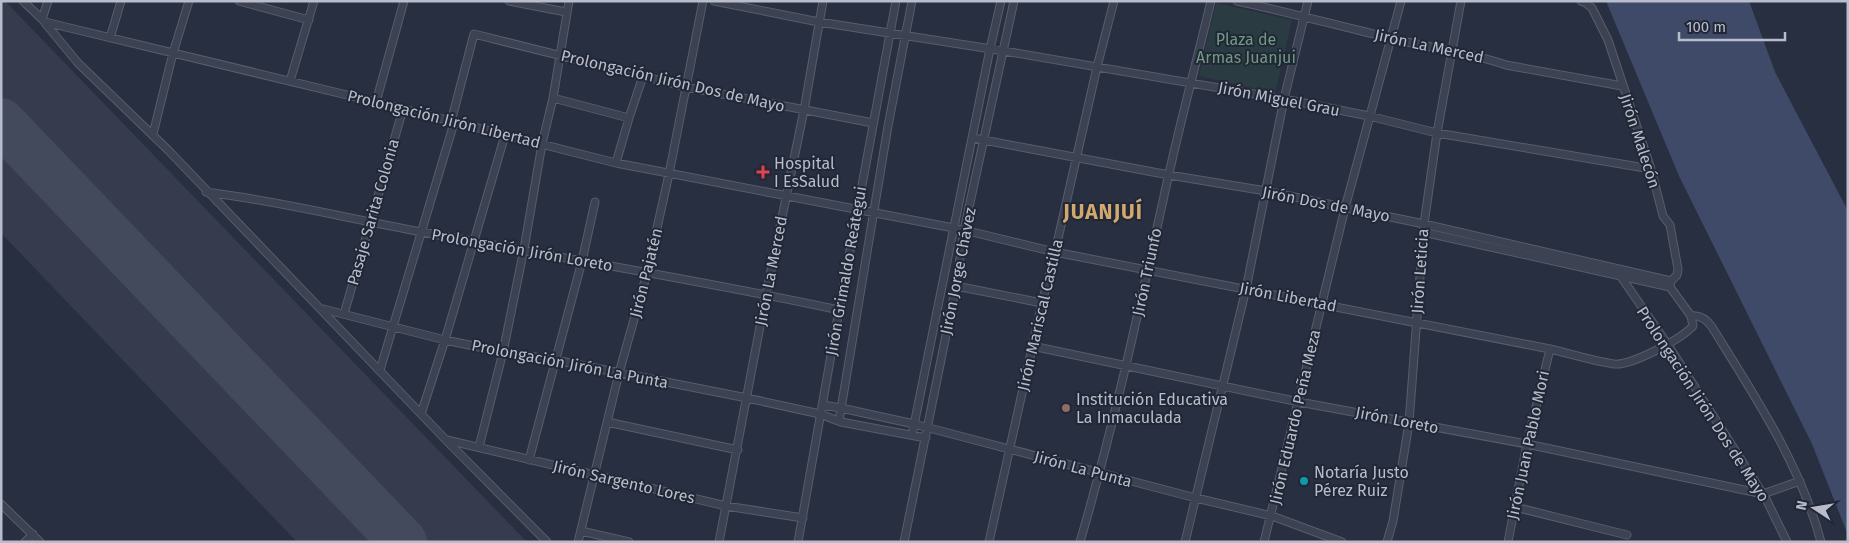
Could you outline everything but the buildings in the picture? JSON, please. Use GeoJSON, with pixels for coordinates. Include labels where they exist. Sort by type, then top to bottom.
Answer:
{"type":"FeatureCollection","features":[{"type":"Feature","properties":{"kind":"street","name":"Prolongación Jirón Libertad"},"geometry":{"type":"LineString","coordinates":[[23,1],[44,21],[110,38],[376,102],[616,163],[874,213]]}},
{"type":"Feature","properties":{"kind":"street"},"geometry":{"type":"LineString","coordinates":[[48,1],[44,21],[78,63],[152,134],[445,439],[547,542]]}},
{"type":"Feature","properties":{"kind":"street"},"geometry":{"type":"LineString","coordinates":[[110,38],[120,1]]}},
{"type":"Feature","properties":{"kind":"street"},"geometry":{"type":"LineString","coordinates":[[152,134],[189,1]]}},
{"type":"Feature","properties":{"kind":"street"},"geometry":{"type":"LineString","coordinates":[[290,81],[314,1]]}},
{"type":"Feature","properties":{"kind":"street"},"geometry":{"type":"LineString","coordinates":[[376,102],[404,1]]}},
{"type":"Feature","properties":{"kind":"street"},"geometry":{"type":"LineString","coordinates":[[509,1],[566,12]]}},
{"type":"Feature","properties":{"kind":"street"},"geometry":{"type":"LineString","coordinates":[[480,447],[503,352],[524,250],[542,144],[553,98],[569,1]]}},
{"type":"Feature","properties":{"kind":"street","name":"Jirón Pajatén"},"geometry":{"type":"LineString","coordinates":[[578,542],[619,373],[647,273],[669,174],[703,1]]}},
{"type":"Feature","properties":{"kind":"street","name":"Jirón Miguel Grau"},"geometry":{"type":"LineString","coordinates":[[714,1],[819,22],[1192,82],[1369,116],[1437,133],[1651,170]]}},
{"type":"Feature","properties":{"kind":"street","name":"Jirón La Merced"},"geometry":{"type":"LineString","coordinates":[[719,542],[766,295],[804,110],[823,1]]}},
{"type":"Feature","properties":{"kind":"street","name":"Jirón Grimaldo Reátegui"},"geometry":{"type":"LineString","coordinates":[[798,542],[872,123],[896,1]]}},
{"type":"Feature","properties":{"kind":"street","name":"Jirón Grimaldo Reátegui"},"geometry":{"type":"LineString","coordinates":[[839,421],[912,1]]}},
{"type":"Feature","properties":{"kind":"street","name":"Jirón Jorge Chávez"},"geometry":{"type":"LineString","coordinates":[[912,435],[1001,1]]}},
{"type":"Feature","properties":{"kind":"street","name":"Jirón Jorge Chávez"},"geometry":{"type":"LineString","coordinates":[[904,542],[956,286],[964,230],[1014,1]]}},
{"type":"Feature","properties":{"kind":"street","name":"Jirón Mariscal Castilla"},"geometry":{"type":"LineString","coordinates":[[989,542],[1032,346],[1056,252],[1097,67],[1114,1]]}},
{"type":"Feature","properties":{"kind":"street","name":"Jirón Triunfo"},"geometry":{"type":"LineString","coordinates":[[1080,542],[1100,474],[1127,366],[1169,175],[1211,1]]}},
{"type":"Feature","properties":{"kind":"street","name":"Jirón La Merced"},"geometry":{"type":"LineString","coordinates":[[1237,1],[1390,38],[1489,59],[1506,65],[1622,86]]}},
{"type":"Feature","properties":{"kind":"street"},"geometry":{"type":"LineString","coordinates":[[1185,542],[1246,289],[1284,99],[1308,1]]}},
{"type":"Feature","properties":{"kind":"street","name":"Jirón Eduardo Peña Meza"},"geometry":{"type":"LineString","coordinates":[[1264,542],[1272,516],[1345,208],[1401,1]]}},
{"type":"Feature","properties":{"kind":"street","name":"Jirón Leticia"},"geometry":{"type":"LineString","coordinates":[[1387,542],[1393,521],[1409,423],[1423,228],[1437,133],[1461,1]]}},
{"type":"Feature","properties":{"kind":"street"},"geometry":{"type":"LineString","coordinates":[[244,2],[309,20]]}},
{"type":"Feature","properties":{"kind":"street","name":"Jirón Malecón"},"geometry":{"type":"LineString","coordinates":[[1584,2],[1592,8],[1602,25],[1651,170],[1663,216],[1670,225],[1678,269],[1677,275],[1671,284]]}},
{"type":"Feature","properties":{"kind":"street","name":"Prolongación Jirón Dos de Mayo"},"geometry":{"type":"LineString","coordinates":[[452,122],[461,77],[474,34],[686,87],[872,123]]}},
{"type":"Feature","properties":{"kind":"street"},"geometry":{"type":"LineString","coordinates":[[616,163],[643,76]]}},
{"type":"Feature","properties":{"kind":"street"},"geometry":{"type":"LineString","coordinates":[[553,98],[629,118]]}},
{"type":"Feature","properties":{"kind":"street","name":"Pasaje Sarita Colonia"},"geometry":{"type":"LineString","coordinates":[[344,314],[403,110]]}},
{"type":"Feature","properties":{"kind":"street"},"geometry":{"type":"LineString","coordinates":[[380,370],[452,122]]}},
{"type":"Feature","properties":{"kind":"street"},"geometry":{"type":"LineString","coordinates":[[421,414],[446,340],[505,136]]}},
{"type":"Feature","properties":{"kind":"street","name":"Jirón Dos de Mayo"},"geometry":{"type":"LineString","coordinates":[[973,138],[1345,208],[1620,276],[1671,284]]}},
{"type":"Feature","properties":{"kind":"street","name":"Prolongación Jirón Loreto"},"geometry":{"type":"LineString","coordinates":[[206,192],[247,197],[421,232],[582,260],[839,310]]}},
{"type":"Feature","properties":{"kind":"street"},"geometry":{"type":"LineString","coordinates":[[529,460],[582,260],[595,202]]}},
{"type":"Feature","properties":{"kind":"street","name":"Jirón Libertad"},"geometry":{"type":"LineString","coordinates":[[874,213],[964,230],[1056,252],[1550,349],[1616,364],[1627,362],[1668,345],[1689,330],[1692,326],[1691,316]]}},
{"type":"Feature","properties":{"kind":"street","name":"Jirón Dos de Mayo"},"geometry":{"type":"LineString","coordinates":[[1423,228],[1616,268],[1671,284]]}},
{"type":"Feature","properties":{"kind":"street","name":"Prolongación Jirón Dos de Mayo"},"geometry":{"type":"LineString","coordinates":[[1616,268],[1668,345],[1763,494],[1787,542]]}},
{"type":"Feature","properties":{"kind":"street"},"geometry":{"type":"LineString","coordinates":[[1671,284],[1691,316],[1700,316],[1712,326],[1772,424],[1800,481],[1815,519],[1821,542]]}},
{"type":"Feature","properties":{"kind":"street"},"geometry":{"type":"LineString","coordinates":[[956,286],[1042,303]]}},
{"type":"Feature","properties":{"kind":"street","name":"Prolongación Jirón La Punta"},"geometry":{"type":"LineString","coordinates":[[322,309],[446,340],[503,352],[555,360],[820,414]]}},
{"type":"Feature","properties":{"kind":"street","name":"Jirón Loreto"},"geometry":{"type":"LineString","coordinates":[[1032,346],[1299,402],[1527,444],[1763,494]]}},
{"type":"Feature","properties":{"kind":"street","name":"Jirón Juan Pablo Mori"},"geometry":{"type":"LineString","coordinates":[[1508,542],[1527,444],[1550,349]]}},
{"type":"Feature","properties":{"kind":"street","name":"Jirón La Punta"},"geometry":{"type":"LineString","coordinates":[[822,405],[914,424],[1100,474],[1272,516],[1342,542]]}},
{"type":"Feature","properties":{"kind":"street"},"geometry":{"type":"LineString","coordinates":[[820,414],[839,421],[926,438]]}},
{"type":"Feature","properties":{"kind":"street"},"geometry":{"type":"LineString","coordinates":[[607,422],[738,450]]}},
{"type":"Feature","properties":{"kind":"street","name":"Jirón Sargento Lores"},"geometry":{"type":"LineString","coordinates":[[445,439],[726,506],[803,518]]}},
{"type":"Feature","properties":{"kind":"street"},"geometry":{"type":"LineString","coordinates":[[1763,494],[1800,481]]}},
{"type":"Feature","properties":{"kind":"street"},"geometry":{"type":"LineString","coordinates":[[1,504],[40,542]]}},
{"type":"Feature","properties":{"kind":"street"},"geometry":{"type":"LineString","coordinates":[[1515,507],[1627,534]]}},
{"type":"Feature","properties":{"kind":"street"},"geometry":{"type":"LineString","coordinates":[[581,531],[629,542]]}},
{"type":"Feature","properties":{"kind":"street"},"geometry":{"type":"LineString","coordinates":[[26,542],[33,534]]}},
{"type":"Feature","properties":{"kind":"shaded area"},"geometry":{"type":"Polygon","coordinates":[[[1,1],[5,1],[527,542],[297,542],[1,233],[1,1]]]}},
{"type":"Feature","properties":{"kind":"shaded area"},"geometry":{"type":"Polygon","coordinates":[[[1606,1],[1749,1],[1775,72],[1848,211],[1848,535],[1812,444],[1679,176],[1606,1]]]}},
{"type":"Feature","properties":{"kind":"green space","name":"Plaza de Armas Juanjui"},"geometry":{"type":"Polygon","coordinates":[[[1216,3],[1292,20],[1275,93],[1199,76],[1216,3]]]}},
{"type":"Feature","properties":{"kind":"runway"},"geometry":{"type":"LineString","coordinates":[[1,122],[403,542]]}},
{"type":"Feature","properties":{"kind":"place","name":"Hospital I EsSalud"},"geometry":{"type":"Point","coordinates":[763,172]}},
{"type":"Feature","properties":{"kind":"place","name":"Institución Educativa La Inmaculada"},"geometry":{"type":"Point","coordinates":[1066,408]}},
{"type":"Feature","properties":{"kind":"place","name":"Notaría Justo Pérez Ruiz"},"geometry":{"type":"Point","coordinates":[1304,481]}},
{"type":"Feature","properties":{"kind":"district","name":"JUANJUÍ"},"geometry":{"type":"Point","coordinates":[1103,212]}}]}
